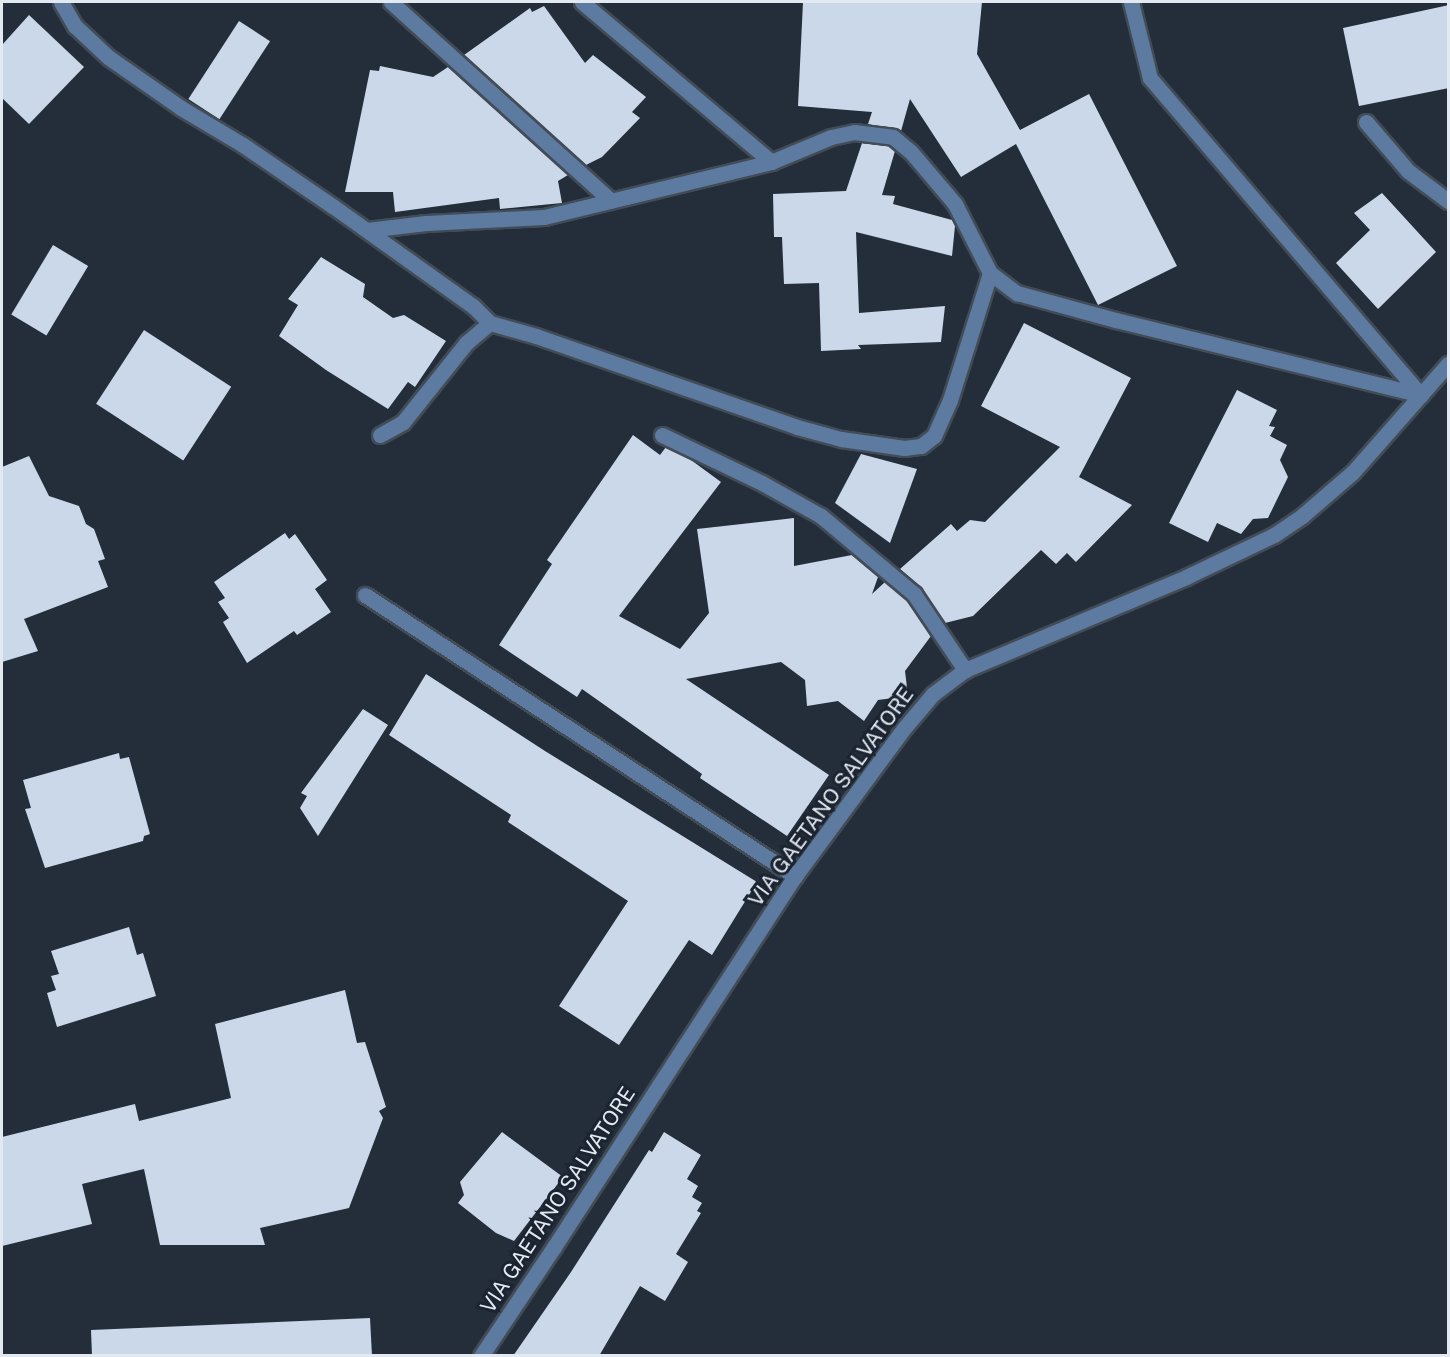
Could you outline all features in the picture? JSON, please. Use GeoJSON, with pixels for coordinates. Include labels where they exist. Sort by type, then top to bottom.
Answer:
{"type":"FeatureCollection","features":[{"type":"Feature","properties":{"kind":"street"},"geometry":{"type":"LineString","coordinates":[[61,2],[75,26],[108,57],[367,230],[473,306],[490,323],[536,336],[797,428],[841,439],[904,448],[921,446],[934,436],[950,400],[990,273]]}},
{"type":"Feature","properties":{"kind":"street"},"geometry":{"type":"LineString","coordinates":[[391,2],[609,199]]}},
{"type":"Feature","properties":{"kind":"street"},"geometry":{"type":"LineString","coordinates":[[582,2],[771,162]]}},
{"type":"Feature","properties":{"kind":"street"},"geometry":{"type":"LineString","coordinates":[[1131,2],[1150,78],[1421,395]]}},
{"type":"Feature","properties":{"kind":"street"},"geometry":{"type":"LineString","coordinates":[[1366,122],[1408,171],[1449,201]]}},
{"type":"Feature","properties":{"kind":"street"},"geometry":{"type":"LineString","coordinates":[[367,230],[426,223],[544,217],[609,199],[771,162],[831,136],[854,132],[893,138],[911,152],[955,204],[990,273],[1017,293],[1116,320],[1421,395]]}},
{"type":"Feature","properties":{"kind":"street"},"geometry":{"type":"LineString","coordinates":[[380,435],[403,422],[466,343],[490,323]]}},
{"type":"Feature","properties":{"kind":"street","name":"VIA GAETANO SALVATORE"},"geometry":{"type":"LineString","coordinates":[[481,1356],[795,876],[905,727],[933,694],[965,670],[1186,577],[1274,534],[1302,516],[1353,472],[1449,364]]}},
{"type":"Feature","properties":{"kind":"street"},"geometry":{"type":"LineString","coordinates":[[662,435],[762,483],[821,516],[914,594],[965,670]]}},
{"type":"Feature","properties":{"kind":"street"},"geometry":{"type":"LineString","coordinates":[[365,595],[795,876]]}},
{"type":"Feature","properties":{"kind":"building"},"geometry":{"type":"Polygon","coordinates":[[[803,2],[982,2],[977,54],[1020,130],[1089,94],[1177,266],[1098,305],[1016,144],[961,177],[910,99],[901,131],[868,124],[872,112],[798,106],[803,2]]]}},
{"type":"Feature","properties":{"kind":"building"},"geometry":{"type":"Polygon","coordinates":[[[1449,5],[1449,88],[1359,106],[1343,28],[1449,5]]]}},
{"type":"Feature","properties":{"kind":"building"},"geometry":{"type":"Polygon","coordinates":[[[544,6],[585,63],[593,55],[646,97],[632,112],[640,118],[602,157],[586,165],[464,55],[530,8],[532,12],[544,6]]]}},
{"type":"Feature","properties":{"kind":"building"},"geometry":{"type":"Polygon","coordinates":[[[29,15],[84,67],[29,124],[2,98],[2,45],[29,15]]]}},
{"type":"Feature","properties":{"kind":"building"},"geometry":{"type":"Polygon","coordinates":[[[239,21],[270,41],[219,119],[188,99],[239,21]]]}},
{"type":"Feature","properties":{"kind":"building"},"geometry":{"type":"Polygon","coordinates":[[[380,66],[433,77],[448,67],[568,175],[558,181],[562,203],[500,209],[499,198],[395,212],[393,192],[345,192],[370,70],[379,71],[380,66]]]}},
{"type":"Feature","properties":{"kind":"building"},"geometry":{"type":"Polygon","coordinates":[[[862,143],[889,146],[895,151],[882,195],[895,196],[893,204],[952,220],[955,226],[952,256],[856,232],[859,313],[945,306],[941,342],[858,345],[861,349],[821,351],[819,283],[784,284],[782,237],[774,237],[773,194],[846,191],[862,143]]]}},
{"type":"Feature","properties":{"kind":"building"},"geometry":{"type":"Polygon","coordinates":[[[1382,193],[1436,252],[1378,309],[1336,263],[1370,230],[1354,213],[1382,193]]]}},
{"type":"Feature","properties":{"kind":"building"},"geometry":{"type":"Polygon","coordinates":[[[53,245],[88,266],[46,336],[11,314],[53,245]]]}},
{"type":"Feature","properties":{"kind":"building"},"geometry":{"type":"Polygon","coordinates":[[[321,257],[365,284],[363,297],[393,318],[404,315],[446,341],[415,387],[408,382],[388,409],[326,370],[279,336],[298,305],[288,299],[321,257]]]}},
{"type":"Feature","properties":{"kind":"building"},"geometry":{"type":"Polygon","coordinates":[[[1024,323],[1131,378],[1079,477],[1132,505],[1076,562],[1067,553],[1056,564],[1041,550],[973,616],[945,623],[922,588],[900,569],[951,524],[957,531],[970,520],[985,522],[1060,447],[981,406],[1024,323]]]}},
{"type":"Feature","properties":{"kind":"building"},"geometry":{"type":"Polygon","coordinates":[[[144,330],[231,387],[183,460],[96,404],[144,330]]]}},
{"type":"Feature","properties":{"kind":"building"},"geometry":{"type":"Polygon","coordinates":[[[1237,390],[1277,410],[1269,426],[1275,427],[1270,436],[1287,445],[1280,460],[1288,477],[1268,518],[1253,519],[1241,534],[1217,523],[1208,542],[1169,523],[1237,390]]]}},
{"type":"Feature","properties":{"kind":"building"},"geometry":{"type":"Polygon","coordinates":[[[633,435],[660,455],[666,447],[691,460],[721,482],[619,616],[680,649],[709,613],[697,529],[794,518],[794,566],[852,555],[878,577],[872,594],[885,582],[907,601],[931,636],[905,671],[908,696],[878,700],[864,721],[838,701],[807,706],[805,680],[781,662],[686,679],[829,775],[787,836],[700,778],[702,774],[582,689],[577,697],[499,645],[552,564],[547,560],[633,435]]]}},
{"type":"Feature","properties":{"kind":"building"},"geometry":{"type":"Polygon","coordinates":[[[861,454],[917,469],[890,543],[835,503],[861,454]]]}},
{"type":"Feature","properties":{"kind":"building"},"geometry":{"type":"Polygon","coordinates":[[[29,456],[49,496],[79,506],[86,524],[94,529],[105,559],[98,561],[108,587],[24,619],[38,651],[2,662],[2,467],[29,456]]]}},
{"type":"Feature","properties":{"kind":"building"},"geometry":{"type":"Polygon","coordinates":[[[285,533],[289,539],[295,534],[327,580],[315,589],[331,612],[297,635],[294,631],[247,663],[223,622],[229,618],[218,602],[225,598],[214,582],[285,533]]]}},
{"type":"Feature","properties":{"kind":"building"},"geometry":{"type":"Polygon","coordinates":[[[426,674],[545,751],[757,882],[712,955],[689,940],[619,1045],[559,1006],[628,901],[508,822],[511,815],[389,735],[426,674]]]}},
{"type":"Feature","properties":{"kind":"building"},"geometry":{"type":"Polygon","coordinates":[[[363,709],[388,725],[318,836],[300,808],[307,796],[301,793],[363,709]]]}},
{"type":"Feature","properties":{"kind":"building"},"geometry":{"type":"Polygon","coordinates":[[[119,753],[120,759],[129,757],[150,834],[144,836],[143,841],[45,868],[25,809],[31,808],[23,780],[119,753]]]}},
{"type":"Feature","properties":{"kind":"building"},"geometry":{"type":"Polygon","coordinates":[[[129,927],[137,955],[143,953],[156,996],[57,1027],[47,993],[56,990],[51,976],[59,974],[51,951],[129,927]]]}},
{"type":"Feature","properties":{"kind":"building"},"geometry":{"type":"Polygon","coordinates":[[[345,990],[357,1043],[365,1042],[386,1107],[379,1111],[383,1118],[349,1208],[260,1228],[265,1245],[160,1245],[144,1169],[82,1184],[92,1224],[2,1246],[2,1137],[135,1104],[139,1121],[231,1098],[215,1024],[345,990]]]}},
{"type":"Feature","properties":{"kind":"building"},"geometry":{"type":"Polygon","coordinates":[[[502,1132],[563,1177],[514,1241],[496,1233],[458,1203],[464,1195],[460,1182],[502,1132]]]}},
{"type":"Feature","properties":{"kind":"building"},"geometry":{"type":"Polygon","coordinates":[[[664,1132],[701,1155],[687,1179],[698,1186],[692,1197],[702,1203],[697,1211],[701,1213],[676,1254],[688,1262],[665,1301],[640,1286],[599,1356],[513,1356],[571,1272],[649,1150],[652,1152],[664,1132]]]}},
{"type":"Feature","properties":{"kind":"building"},"geometry":{"type":"Polygon","coordinates":[[[370,1318],[372,1356],[92,1356],[91,1330],[370,1318]]]}}]}
